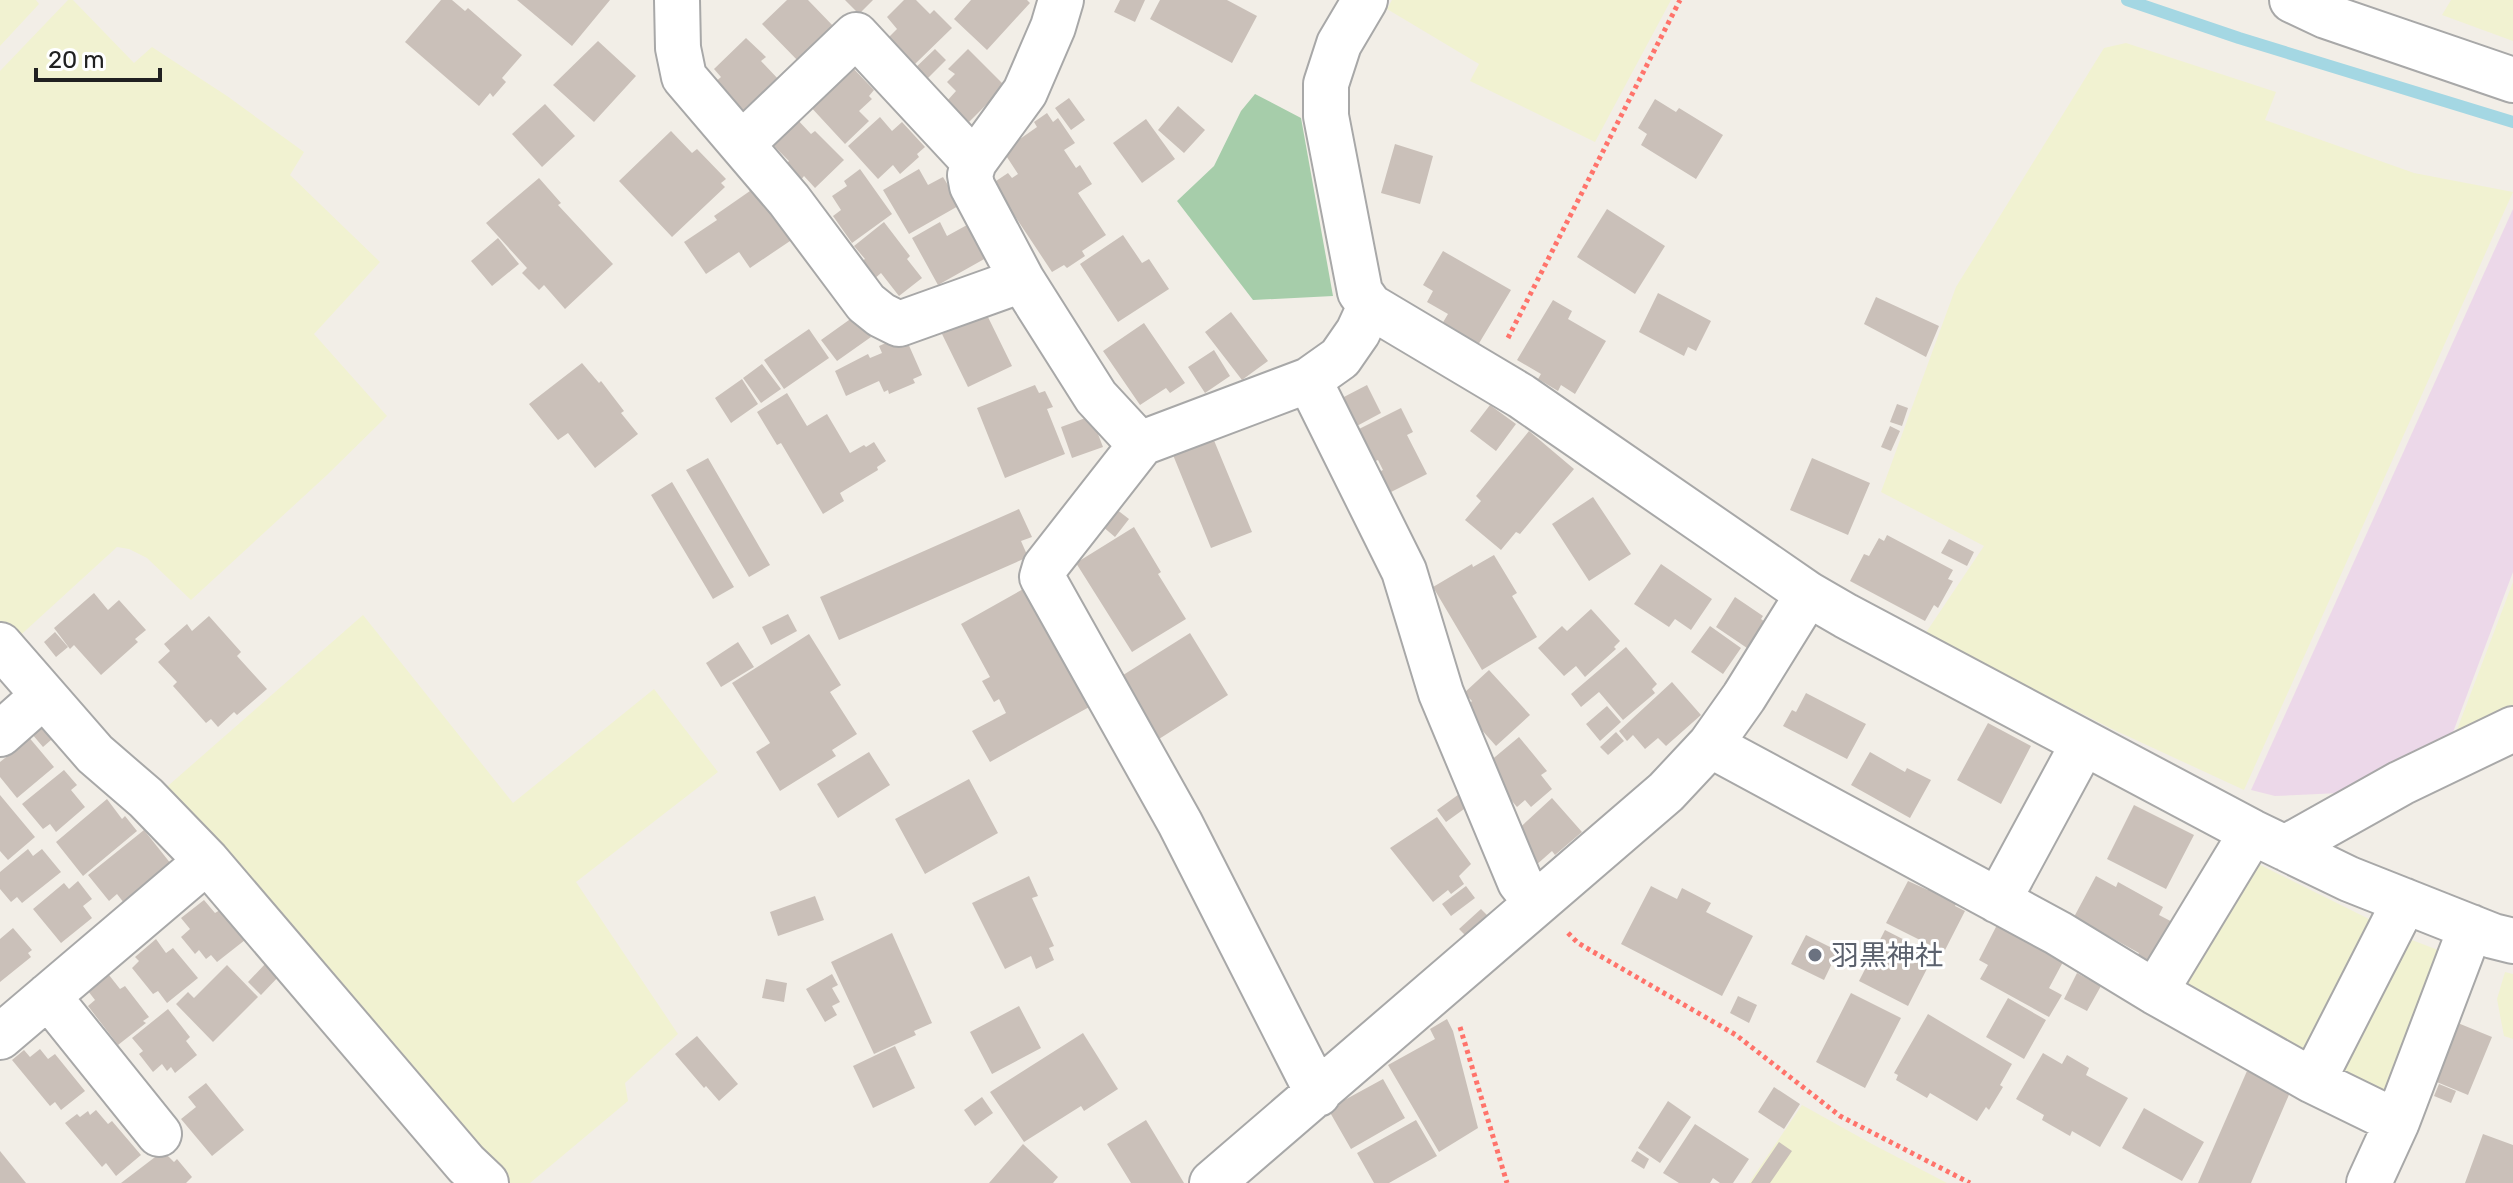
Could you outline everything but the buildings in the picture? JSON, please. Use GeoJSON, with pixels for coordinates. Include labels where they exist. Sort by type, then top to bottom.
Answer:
{"type":"FeatureCollection","features":[{"type":"Feature","properties":{"kind":"street"},"geometry":{"type":"LineString","coordinates":[[677,0],[678,48],[684,77],[789,200],[866,303],[899,324],[1022,280]]}},
{"type":"Feature","properties":{"kind":"street"},"geometry":{"type":"LineString","coordinates":[[1061,0],[1025,92],[974,162],[970,175],[972,186],[1022,280],[1096,397],[1142,443]]}},
{"type":"Feature","properties":{"kind":"street"},"geometry":{"type":"LineString","coordinates":[[1365,0],[1339,44],[1326,84],[1326,116],[1360,292],[1370,306],[1521,396],[1808,594],[2083,744],[2269,840],[2349,879],[2513,941]]}},
{"type":"Feature","properties":{"kind":"street"},"geometry":{"type":"LineString","coordinates":[[2292,0],[2326,16],[2513,80]]}},
{"type":"Feature","properties":{"kind":"street"},"geometry":{"type":"LineString","coordinates":[[742,144],[856,35],[974,162]]}},
{"type":"Feature","properties":{"kind":"street"},"geometry":{"type":"LineString","coordinates":[[1318,1094],[1180,823],[1042,577],[1045,567],[1142,443],[1309,380],[1340,358],[1358,332],[1370,306]]}},
{"type":"Feature","properties":{"kind":"street"},"geometry":{"type":"LineString","coordinates":[[1309,380],[1404,571],[1441,693],[1520,882],[1536,902]]}},
{"type":"Feature","properties":{"kind":"street"},"geometry":{"type":"LineString","coordinates":[[1212,1183],[1666,792],[1710,745],[1808,594]]}},
{"type":"Feature","properties":{"kind":"street"},"geometry":{"type":"LineString","coordinates":[[0,645],[95,754],[146,798],[207,861],[466,1164],[486,1183]]}},
{"type":"Feature","properties":{"kind":"street"},"geometry":{"type":"LineString","coordinates":[[0,734],[43,696]]}},
{"type":"Feature","properties":{"kind":"street"},"geometry":{"type":"LineString","coordinates":[[2155,992],[2269,840],[2401,783],[2513,729]]}},
{"type":"Feature","properties":{"kind":"street"},"geometry":{"type":"LineString","coordinates":[[1998,901],[2083,744]]}},
{"type":"Feature","properties":{"kind":"street"},"geometry":{"type":"LineString","coordinates":[[1710,745],[2058,933],[2313,1081],[2397,1122]]}},
{"type":"Feature","properties":{"kind":"street"},"geometry":{"type":"LineString","coordinates":[[0,1037],[207,861]]}},
{"type":"Feature","properties":{"kind":"street"},"geometry":{"type":"LineString","coordinates":[[2313,1081],[2405,901]]}},
{"type":"Feature","properties":{"kind":"street"},"geometry":{"type":"LineString","coordinates":[[2369,1183],[2397,1122],[2471,927]]}},
{"type":"Feature","properties":{"kind":"street"},"geometry":{"type":"LineString","coordinates":[[48,996],[159,1134]]}},
{"type":"Feature","properties":{"kind":"path"},"geometry":{"type":"LineString","coordinates":[[1487,377],[1680,0]]}},
{"type":"Feature","properties":{"kind":"path"},"geometry":{"type":"LineString","coordinates":[[1536,902],[1578,943],[1736,1035],[1840,1116],[1970,1183]]}},
{"type":"Feature","properties":{"kind":"path"},"geometry":{"type":"LineString","coordinates":[[1447,981],[1507,1183]]}},
{"type":"Feature","properties":{"kind":"shaded area"},"geometry":{"type":"Polygon","coordinates":[[[2513,209],[2513,572],[2452,735],[2340,793],[2275,796],[2251,790],[2513,209]]]}},
{"type":"Feature","properties":{"kind":"green space"},"geometry":{"type":"Polygon","coordinates":[[[0,0],[36,0],[39,4],[0,46],[0,0]]]}},
{"type":"Feature","properties":{"kind":"green space"},"geometry":{"type":"Polygon","coordinates":[[[68,0],[73,0],[134,63],[152,47],[304,152],[290,175],[380,262],[314,334],[387,416],[191,600],[147,558],[117,547],[13,642],[0,626],[0,71],[68,0]]]}},
{"type":"Feature","properties":{"kind":"green space"},"geometry":{"type":"Polygon","coordinates":[[[1392,0],[1671,0],[1595,142],[1470,81],[1479,64],[1387,9],[1392,0]]]}},
{"type":"Feature","properties":{"kind":"green space"},"geometry":{"type":"Polygon","coordinates":[[[2451,0],[2513,0],[2513,41],[2442,15],[2451,0]]]}},
{"type":"Feature","properties":{"kind":"green space"},"geometry":{"type":"Polygon","coordinates":[[[2126,43],[2276,92],[2265,120],[2414,173],[2513,192],[2244,790],[2110,728],[1925,634],[1984,546],[1881,492],[1956,287],[2104,48],[2126,43]]]}},
{"type":"Feature","properties":{"kind":"green space"},"geometry":{"type":"Polygon","coordinates":[[[1255,94],[1301,118],[1333,296],[1253,300],[1177,201],[1214,166],[1241,111],[1255,94]]]}},
{"type":"Feature","properties":{"kind":"green space"},"geometry":{"type":"Polygon","coordinates":[[[2513,582],[2513,711],[2455,735],[2513,582]]]}},
{"type":"Feature","properties":{"kind":"green space"},"geometry":{"type":"Polygon","coordinates":[[[363,615],[513,803],[654,689],[718,772],[576,882],[678,1034],[625,1083],[628,1101],[530,1183],[500,1183],[161,792],[363,615]]]}},
{"type":"Feature","properties":{"kind":"green space"},"geometry":{"type":"Polygon","coordinates":[[[2248,859],[2375,922],[2308,1065],[2180,993],[2248,859]]]}},
{"type":"Feature","properties":{"kind":"green space"},"geometry":{"type":"Polygon","coordinates":[[[2404,937],[2451,955],[2395,1102],[2323,1075],[2404,937]]]}},
{"type":"Feature","properties":{"kind":"green space"},"geometry":{"type":"Polygon","coordinates":[[[2505,972],[2513,974],[2513,1039],[2504,1036],[2497,999],[2505,972]]]}},
{"type":"Feature","properties":{"kind":"green space"},"geometry":{"type":"Polygon","coordinates":[[[1802,1105],[1872,1144],[1947,1183],[1749,1183],[1802,1105]]]}},
{"type":"Feature","properties":{"kind":"waterway"},"geometry":{"type":"LineString","coordinates":[[2127,0],[2239,38],[2513,122]]}},
{"type":"Feature","properties":{"kind":"place","name":"羽黒神社"},"geometry":{"type":"Point","coordinates":[1815,955]}}]}
